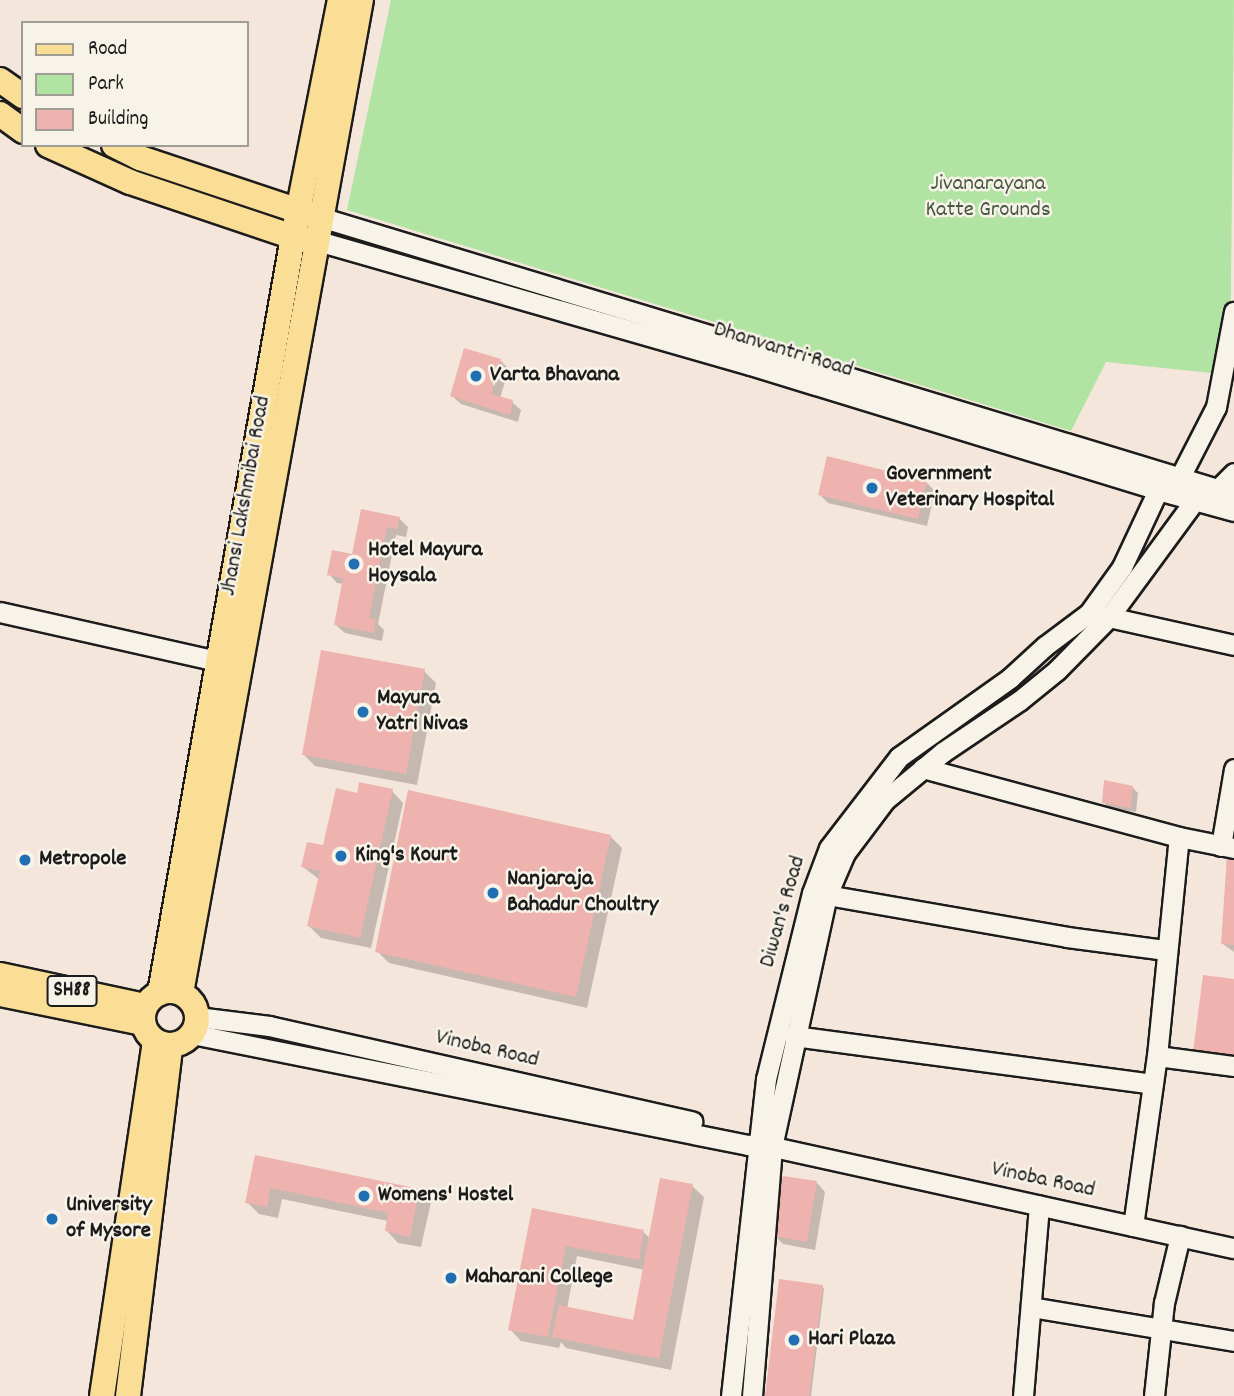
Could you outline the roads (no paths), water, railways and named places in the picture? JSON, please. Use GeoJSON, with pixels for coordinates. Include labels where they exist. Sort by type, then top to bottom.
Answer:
{"type":"FeatureCollection","features":[{"type":"Feature","properties":{"kind":"main road","name":"Jhansi Lakshmibai Road"},"geometry":{"type":"LineString","coordinates":[[102,1396],[307,227],[340,0]]}},
{"type":"Feature","properties":{"kind":"main road","name":"Jhansi Lakshmibai Road"},"geometry":{"type":"LineString","coordinates":[[128,1396],[168,1019],[217,661],[307,227],[361,0]]}},
{"type":"Feature","properties":{"kind":"main road"},"geometry":{"type":"LineString","coordinates":[[0,80],[21,95]]}},
{"type":"Feature","properties":{"kind":"main road"},"geometry":{"type":"LineString","coordinates":[[0,114],[21,130]]}},
{"type":"Feature","properties":{"kind":"main road"},"geometry":{"type":"LineString","coordinates":[[52,147],[130,183],[307,227]]}},
{"type":"Feature","properties":{"kind":"main road"},"geometry":{"type":"LineString","coordinates":[[118,147],[307,227]]}},
{"type":"Feature","properties":{"kind":"main road","name":"SH88"},"geometry":{"type":"LineString","coordinates":[[0,975],[168,1019]]}},
{"type":"Feature","properties":{"kind":"main road"},"geometry":{"type":"LineString","coordinates":[[0,994],[168,1019]]}},
{"type":"Feature","properties":{"kind":"street","name":"Dhanvantri Road"},"geometry":{"type":"LineString","coordinates":[[307,227],[752,358],[1226,492]]}},
{"type":"Feature","properties":{"kind":"street"},"geometry":{"type":"LineString","coordinates":[[1158,491],[1179,479],[1216,407],[1234,312]]}},
{"type":"Feature","properties":{"kind":"street","name":"Dhanvantri Road"},"geometry":{"type":"LineString","coordinates":[[752,358],[1158,491],[1234,510]]}},
{"type":"Feature","properties":{"kind":"street"},"geometry":{"type":"LineString","coordinates":[[752,1396],[766,1145],[827,895],[845,853],[885,800],[923,768],[1020,701],[1057,670],[1110,617],[1195,500],[1226,492],[1234,473]]}},
{"type":"Feature","properties":{"kind":"street","name":"Diwan's Road"},"geometry":{"type":"LineString","coordinates":[[731,1396],[766,1145],[766,1079],[775,1033],[813,893],[829,848],[900,757],[1010,678],[1045,646],[1089,613],[1122,567],[1158,491]]}},
{"type":"Feature","properties":{"kind":"street"},"geometry":{"type":"LineString","coordinates":[[0,612],[217,661]]}},
{"type":"Feature","properties":{"kind":"street"},"geometry":{"type":"LineString","coordinates":[[1110,617],[1234,645]]}},
{"type":"Feature","properties":{"kind":"street"},"geometry":{"type":"LineString","coordinates":[[923,768],[1179,837],[1227,847],[1234,769]]}},
{"type":"Feature","properties":{"kind":"street"},"geometry":{"type":"LineString","coordinates":[[1133,1226],[1157,1056],[1179,837]]}},
{"type":"Feature","properties":{"kind":"street"},"geometry":{"type":"LineString","coordinates":[[827,895],[1067,937],[1166,950]]}},
{"type":"Feature","properties":{"kind":"street","name":"Vinoba Road"},"geometry":{"type":"LineString","coordinates":[[168,1019],[269,1026],[751,1134],[766,1145],[1234,1248]]}},
{"type":"Feature","properties":{"kind":"street"},"geometry":{"type":"LineString","coordinates":[[794,1036],[1153,1084]]}},
{"type":"Feature","properties":{"kind":"street"},"geometry":{"type":"LineString","coordinates":[[1157,1056],[1234,1066]]}},
{"type":"Feature","properties":{"kind":"street"},"geometry":{"type":"LineString","coordinates":[[1027,1396],[1040,1206]]}},
{"type":"Feature","properties":{"kind":"street"},"geometry":{"type":"LineString","coordinates":[[1154,1396],[1164,1303],[1180,1236]]}},
{"type":"Feature","properties":{"kind":"street"},"geometry":{"type":"LineString","coordinates":[[1031,1307],[1234,1341]]}},
{"type":"Feature","properties":{"kind":"place","name":"Varta Bhavana"},"geometry":{"type":"Point","coordinates":[476,376]}},
{"type":"Feature","properties":{"kind":"place","name":"Government Veterinary Hospital"},"geometry":{"type":"Point","coordinates":[872,488]}},
{"type":"Feature","properties":{"kind":"place","name":"Hotel Mayura Hoysala"},"geometry":{"type":"Point","coordinates":[354,564]}},
{"type":"Feature","properties":{"kind":"place","name":"Mayura Yatri Nivas"},"geometry":{"type":"Point","coordinates":[363,712]}},
{"type":"Feature","properties":{"kind":"place","name":"King's Kourt"},"geometry":{"type":"Point","coordinates":[341,856]}},
{"type":"Feature","properties":{"kind":"place","name":"Metropole"},"geometry":{"type":"Point","coordinates":[25,860]}},
{"type":"Feature","properties":{"kind":"place","name":"Nanjaraja Bahadur Choultry"},"geometry":{"type":"Point","coordinates":[493,893]}},
{"type":"Feature","properties":{"kind":"place","name":"Womens' Hostel"},"geometry":{"type":"Point","coordinates":[364,1196]}},
{"type":"Feature","properties":{"kind":"place","name":"University of Mysore"},"geometry":{"type":"Point","coordinates":[52,1219]}},
{"type":"Feature","properties":{"kind":"place","name":"Maharani College"},"geometry":{"type":"Point","coordinates":[451,1278]}},
{"type":"Feature","properties":{"kind":"place","name":"Hari Plaza"},"geometry":{"type":"Point","coordinates":[794,1340]}},
{"type":"Feature","properties":{"kind":"park label","name":"Jivanarayana Katte Grounds"},"geometry":{"type":"Point","coordinates":[988,198]}}]}
